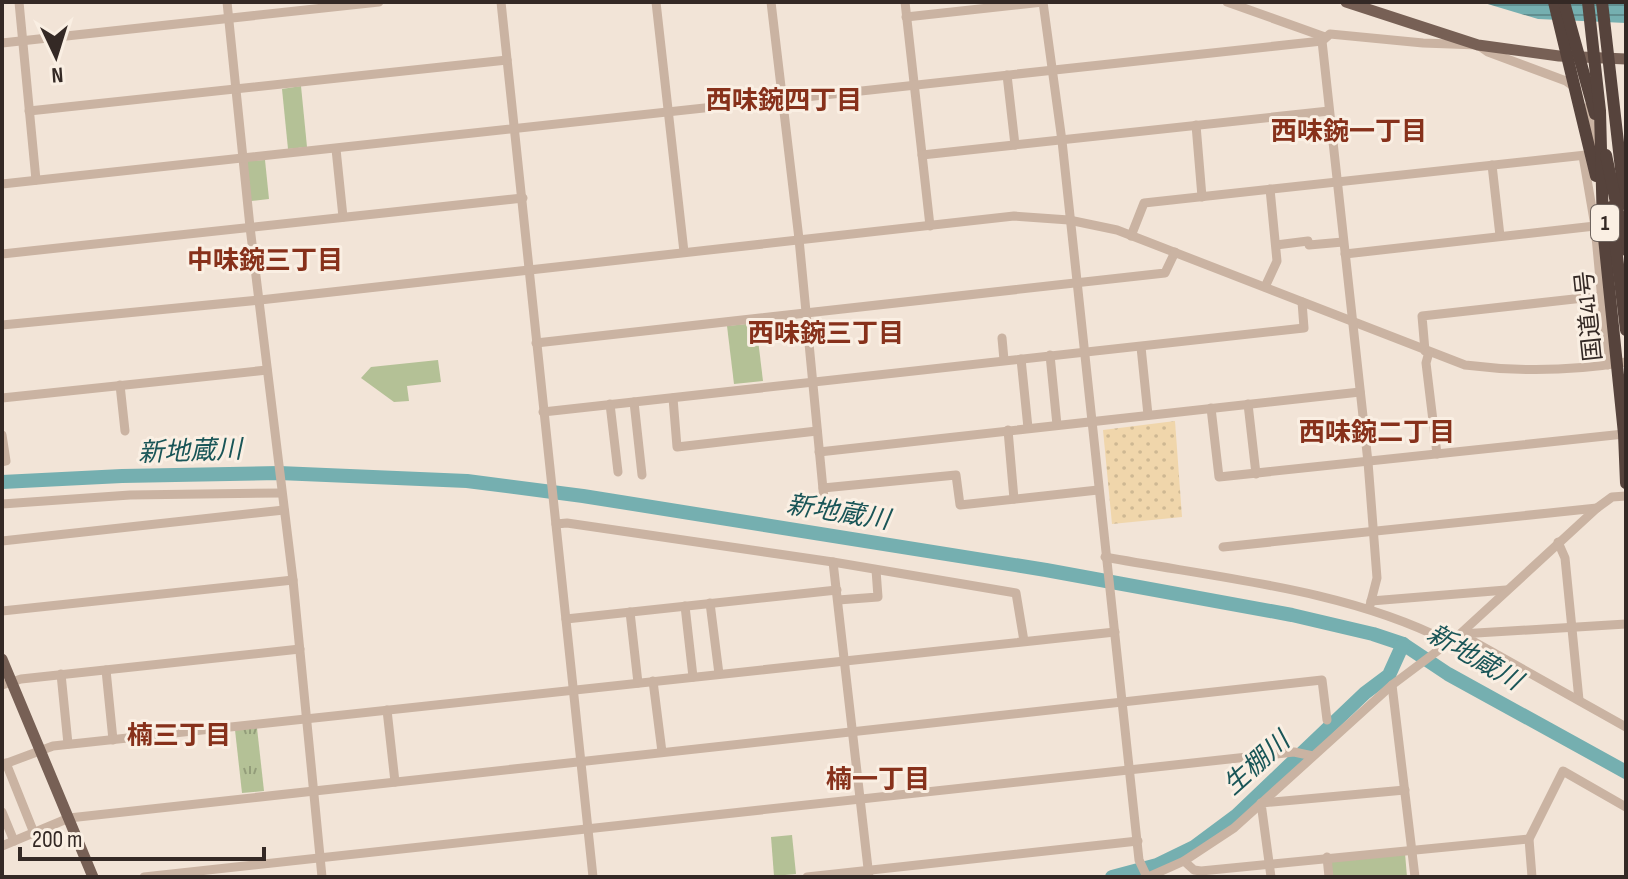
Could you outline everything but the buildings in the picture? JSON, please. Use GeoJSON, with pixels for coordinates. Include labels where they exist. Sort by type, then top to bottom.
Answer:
{"type":"FeatureCollection","features":[{"type":"Feature","properties":{"kind":"highway","name":"1"},"geometry":{"type":"LineString","coordinates":[[1554,2],[1607,237],[1615,287],[1626,449]]}},
{"type":"Feature","properties":{"kind":"highway","name":"1"},"geometry":{"type":"LineString","coordinates":[[1564,2],[1604,147],[1626,250]]}},
{"type":"Feature","properties":{"kind":"highway","name":"国道41号"},"geometry":{"type":"LineString","coordinates":[[1588,2],[1600,51],[1626,215]]}},
{"type":"Feature","properties":{"kind":"highway","name":"国道41号"},"geometry":{"type":"LineString","coordinates":[[1602,2],[1600,111],[1603,228],[1624,434],[1626,483]]}},
{"type":"Feature","properties":{"kind":"highway"},"geometry":{"type":"LineString","coordinates":[[1604,147],[1603,165],[1611,205],[1626,330]]}},
{"type":"Feature","properties":{"kind":"main road"},"geometry":{"type":"LineString","coordinates":[[1346,2],[1478,45],[1600,51],[1626,59]]}},
{"type":"Feature","properties":{"kind":"main road"},"geometry":{"type":"LineString","coordinates":[[2,659],[7,683],[39,749],[93,877]]}},
{"type":"Feature","properties":{"kind":"street"},"geometry":{"type":"LineString","coordinates":[[19,2],[36,180]]}},
{"type":"Feature","properties":{"kind":"street"},"geometry":{"type":"LineString","coordinates":[[227,2],[250,227],[293,580],[322,877]]}},
{"type":"Feature","properties":{"kind":"street"},"geometry":{"type":"LineString","coordinates":[[2,43],[379,2]]}},
{"type":"Feature","properties":{"kind":"street"},"geometry":{"type":"LineString","coordinates":[[501,2],[593,877]]}},
{"type":"Feature","properties":{"kind":"street"},"geometry":{"type":"LineString","coordinates":[[656,2],[684,252]]}},
{"type":"Feature","properties":{"kind":"street"},"geometry":{"type":"LineString","coordinates":[[771,2],[799,239],[825,510]]}},
{"type":"Feature","properties":{"kind":"street"},"geometry":{"type":"LineString","coordinates":[[905,2],[930,226]]}},
{"type":"Feature","properties":{"kind":"street"},"geometry":{"type":"LineString","coordinates":[[906,17],[946,8],[1043,2],[1062,141],[1138,841],[1145,873],[1184,861],[1234,828],[1310,755],[1392,685],[1460,634],[1597,508],[1612,497],[1626,496]]}},
{"type":"Feature","properties":{"kind":"street"},"geometry":{"type":"LineString","coordinates":[[1227,2],[1323,39]]}},
{"type":"Feature","properties":{"kind":"street"},"geometry":{"type":"LineString","coordinates":[[2,184],[1007,75],[1323,39],[1330,34],[1478,45],[1488,52],[1586,91],[1595,154],[1144,203],[1131,236]]}},
{"type":"Feature","properties":{"kind":"street"},"geometry":{"type":"LineString","coordinates":[[1323,39],[1374,533],[1377,578],[1370,605]]}},
{"type":"Feature","properties":{"kind":"street"},"geometry":{"type":"LineString","coordinates":[[29,111],[507,60]]}},
{"type":"Feature","properties":{"kind":"street"},"geometry":{"type":"LineString","coordinates":[[1007,75],[1015,145]]}},
{"type":"Feature","properties":{"kind":"street"},"geometry":{"type":"LineString","coordinates":[[922,155],[1329,111]]}},
{"type":"Feature","properties":{"kind":"street"},"geometry":{"type":"LineString","coordinates":[[1196,125],[1202,197]]}},
{"type":"Feature","properties":{"kind":"street"},"geometry":{"type":"LineString","coordinates":[[336,149],[343,217]]}},
{"type":"Feature","properties":{"kind":"street"},"geometry":{"type":"LineString","coordinates":[[2,325],[1014,216],[1098,225],[1465,365],[1502,370],[1561,370],[1617,364],[1601,296],[1595,226],[1583,156]]}},
{"type":"Feature","properties":{"kind":"street"},"geometry":{"type":"LineString","coordinates":[[1492,165],[1500,236]]}},
{"type":"Feature","properties":{"kind":"street"},"geometry":{"type":"LineString","coordinates":[[1265,287],[1277,261],[1270,189]]}},
{"type":"Feature","properties":{"kind":"street"},"geometry":{"type":"LineString","coordinates":[[2,254],[523,198]]}},
{"type":"Feature","properties":{"kind":"street"},"geometry":{"type":"LineString","coordinates":[[1345,254],[1595,226]]}},
{"type":"Feature","properties":{"kind":"street"},"geometry":{"type":"LineString","coordinates":[[1276,245],[1308,241],[1309,245],[1343,242]]}},
{"type":"Feature","properties":{"kind":"street"},"geometry":{"type":"LineString","coordinates":[[536,343],[1165,273],[1175,252]]}},
{"type":"Feature","properties":{"kind":"street"},"geometry":{"type":"LineString","coordinates":[[1437,454],[1422,316],[1601,296]]}},
{"type":"Feature","properties":{"kind":"street"},"geometry":{"type":"LineString","coordinates":[[543,412],[1304,328],[1302,302]]}},
{"type":"Feature","properties":{"kind":"street"},"geometry":{"type":"LineString","coordinates":[[1002,338],[1004,360]]}},
{"type":"Feature","properties":{"kind":"street"},"geometry":{"type":"LineString","coordinates":[[1141,347],[1148,415]]}},
{"type":"Feature","properties":{"kind":"street"},"geometry":{"type":"LineString","coordinates":[[1050,355],[1057,425]]}},
{"type":"Feature","properties":{"kind":"street"},"geometry":{"type":"LineString","coordinates":[[1021,359],[1028,428]]}},
{"type":"Feature","properties":{"kind":"street"},"geometry":{"type":"LineString","coordinates":[[2,398],[267,370]]}},
{"type":"Feature","properties":{"kind":"street"},"geometry":{"type":"LineString","coordinates":[[120,385],[125,431]]}},
{"type":"Feature","properties":{"kind":"street"},"geometry":{"type":"LineString","coordinates":[[819,452],[1360,392]]}},
{"type":"Feature","properties":{"kind":"street"},"geometry":{"type":"LineString","coordinates":[[673,398],[677,447],[817,431]]}},
{"type":"Feature","properties":{"kind":"street"},"geometry":{"type":"LineString","coordinates":[[634,402],[642,475]]}},
{"type":"Feature","properties":{"kind":"street"},"geometry":{"type":"LineString","coordinates":[[610,404],[618,472]]}},
{"type":"Feature","properties":{"kind":"street"},"geometry":{"type":"LineString","coordinates":[[1248,404],[1256,474]]}},
{"type":"Feature","properties":{"kind":"street"},"geometry":{"type":"LineString","coordinates":[[1211,408],[1219,477],[1624,434]]}},
{"type":"Feature","properties":{"kind":"street"},"geometry":{"type":"LineString","coordinates":[[1008,430],[1014,499]]}},
{"type":"Feature","properties":{"kind":"street"},"geometry":{"type":"LineString","coordinates":[[2,435],[6,461],[2,462]]}},
{"type":"Feature","properties":{"kind":"street"},"geometry":{"type":"LineString","coordinates":[[823,488],[956,475],[960,505],[1098,490]]}},
{"type":"Feature","properties":{"kind":"street"},"geometry":{"type":"LineString","coordinates":[[2,504],[130,495],[281,493]]}},
{"type":"Feature","properties":{"kind":"street"},"geometry":{"type":"LineString","coordinates":[[1223,547],[1597,508]]}},
{"type":"Feature","properties":{"kind":"street"},"geometry":{"type":"LineString","coordinates":[[2,541],[284,510]]}},
{"type":"Feature","properties":{"kind":"street"},"geometry":{"type":"LineString","coordinates":[[556,524],[567,523],[833,562],[1016,593],[1024,641]]}},
{"type":"Feature","properties":{"kind":"street"},"geometry":{"type":"LineString","coordinates":[[1558,542],[1565,558],[1579,700]]}},
{"type":"Feature","properties":{"kind":"street"},"geometry":{"type":"LineString","coordinates":[[1105,557],[1370,605],[1447,641]]}},
{"type":"Feature","properties":{"kind":"street"},"geometry":{"type":"LineString","coordinates":[[833,562],[869,874]]}},
{"type":"Feature","properties":{"kind":"street"},"geometry":{"type":"LineString","coordinates":[[566,619],[710,603],[838,595],[878,597],[876,570]]}},
{"type":"Feature","properties":{"kind":"street"},"geometry":{"type":"LineString","coordinates":[[2,611],[293,580]]}},
{"type":"Feature","properties":{"kind":"street"},"geometry":{"type":"LineString","coordinates":[[1370,605],[1506,590]]}},
{"type":"Feature","properties":{"kind":"street"},"geometry":{"type":"LineString","coordinates":[[710,603],[719,674]]}},
{"type":"Feature","properties":{"kind":"street"},"geometry":{"type":"LineString","coordinates":[[685,606],[693,677]]}},
{"type":"Feature","properties":{"kind":"street"},"geometry":{"type":"LineString","coordinates":[[630,612],[638,683]]}},
{"type":"Feature","properties":{"kind":"street"},"geometry":{"type":"LineString","coordinates":[[1460,634],[1626,624]]}},
{"type":"Feature","properties":{"kind":"street"},"geometry":{"type":"LineString","coordinates":[[34,833],[4,764],[39,749],[1115,632]]}},
{"type":"Feature","properties":{"kind":"street"},"geometry":{"type":"LineString","coordinates":[[1460,634],[1626,727]]}},
{"type":"Feature","properties":{"kind":"street"},"geometry":{"type":"LineString","coordinates":[[7,683],[61,674],[300,649]]}},
{"type":"Feature","properties":{"kind":"street"},"geometry":{"type":"LineString","coordinates":[[106,670],[113,740]]}},
{"type":"Feature","properties":{"kind":"street"},"geometry":{"type":"LineString","coordinates":[[61,674],[68,744]]}},
{"type":"Feature","properties":{"kind":"street"},"geometry":{"type":"LineString","coordinates":[[2,846],[69,818],[1322,680],[1327,720]]}},
{"type":"Feature","properties":{"kind":"street"},"geometry":{"type":"LineString","coordinates":[[653,681],[662,752]]}},
{"type":"Feature","properties":{"kind":"street"},"geometry":{"type":"LineString","coordinates":[[1392,685],[1415,877]]}},
{"type":"Feature","properties":{"kind":"street"},"geometry":{"type":"LineString","coordinates":[[387,710],[395,782]]}},
{"type":"Feature","properties":{"kind":"street"},"geometry":{"type":"LineString","coordinates":[[144,877],[1130,769],[1294,752],[1310,755]]}},
{"type":"Feature","properties":{"kind":"street"},"geometry":{"type":"LineString","coordinates":[[1532,877],[1529,839],[1563,771],[1626,807]]}},
{"type":"Feature","properties":{"kind":"street"},"geometry":{"type":"LineString","coordinates":[[1261,803],[1405,790]]}},
{"type":"Feature","properties":{"kind":"street"},"geometry":{"type":"LineString","coordinates":[[1261,803],[1271,877]]}},
{"type":"Feature","properties":{"kind":"street"},"geometry":{"type":"LineString","coordinates":[[2,812],[14,841]]}},
{"type":"Feature","properties":{"kind":"street"},"geometry":{"type":"LineString","coordinates":[[1184,861],[1194,870],[1201,871],[1529,839]]}},
{"type":"Feature","properties":{"kind":"street"},"geometry":{"type":"LineString","coordinates":[[807,877],[869,874],[1138,841]]}},
{"type":"Feature","properties":{"kind":"street"},"geometry":{"type":"LineString","coordinates":[[1327,857],[1329,877]]}},
{"type":"Feature","properties":{"kind":"green space"},"geometry":{"type":"Polygon","coordinates":[[[301,86],[307,147],[288,149],[282,89],[301,86]]]}},
{"type":"Feature","properties":{"kind":"green space"},"geometry":{"type":"Polygon","coordinates":[[[265,160],[269,199],[251,201],[247,161],[265,160]]]}},
{"type":"Feature","properties":{"kind":"green space"},"geometry":{"type":"Polygon","coordinates":[[[756,323],[763,381],[734,384],[727,326],[756,323]]]}},
{"type":"Feature","properties":{"kind":"green space"},"geometry":{"type":"Polygon","coordinates":[[[438,360],[441,382],[407,386],[409,401],[394,402],[361,378],[371,367],[438,360]]]}},
{"type":"Feature","properties":{"kind":"green space"},"geometry":{"type":"Polygon","coordinates":[[[257,728],[264,791],[242,793],[235,730],[257,728]]]}},
{"type":"Feature","properties":{"kind":"green space"},"geometry":{"type":"Polygon","coordinates":[[[792,835],[796,874],[774,876],[771,837],[792,835]]]}},
{"type":"Feature","properties":{"kind":"green space"},"geometry":{"type":"Polygon","coordinates":[[[1405,853],[1407,877],[1332,877],[1330,861],[1405,853]]]}},
{"type":"Feature","properties":{"kind":"sand"},"geometry":{"type":"Polygon","coordinates":[[[1175,421],[1182,517],[1112,524],[1103,430],[1175,421]]]}},
{"type":"Feature","properties":{"kind":"water"},"geometry":{"type":"Polygon","coordinates":[[[1481,2],[1626,2],[1626,23],[1538,19],[1481,2]]]}},
{"type":"Feature","properties":{"kind":"waterway","name":"新地蔵川"},"geometry":{"type":"LineString","coordinates":[[2,482],[279,473],[467,481],[583,496],[1046,570],[1292,615],[1403,644],[1448,674],[1626,772]]}},
{"type":"Feature","properties":{"kind":"waterway","name":"生棚川"},"geometry":{"type":"LineString","coordinates":[[1112,877],[1157,865],[1194,847],[1237,815],[1365,693],[1389,675],[1403,644]]}},
{"type":"Feature","properties":{"kind":"district","name":"西味鋺四丁目"},"geometry":{"type":"Point","coordinates":[784,101]}},
{"type":"Feature","properties":{"kind":"district","name":"西味鋺一丁目"},"geometry":{"type":"Point","coordinates":[1349,132]}},
{"type":"Feature","properties":{"kind":"district","name":"中味鋺三丁目"},"geometry":{"type":"Point","coordinates":[265,261]}},
{"type":"Feature","properties":{"kind":"district","name":"西味鋺三丁目"},"geometry":{"type":"Point","coordinates":[826,334]}},
{"type":"Feature","properties":{"kind":"district","name":"西味鋺二丁目"},"geometry":{"type":"Point","coordinates":[1377,433]}},
{"type":"Feature","properties":{"kind":"district","name":"楠三丁目"},"geometry":{"type":"Point","coordinates":[179,736]}},
{"type":"Feature","properties":{"kind":"district","name":"楠一丁目"},"geometry":{"type":"Point","coordinates":[878,780]}}]}
